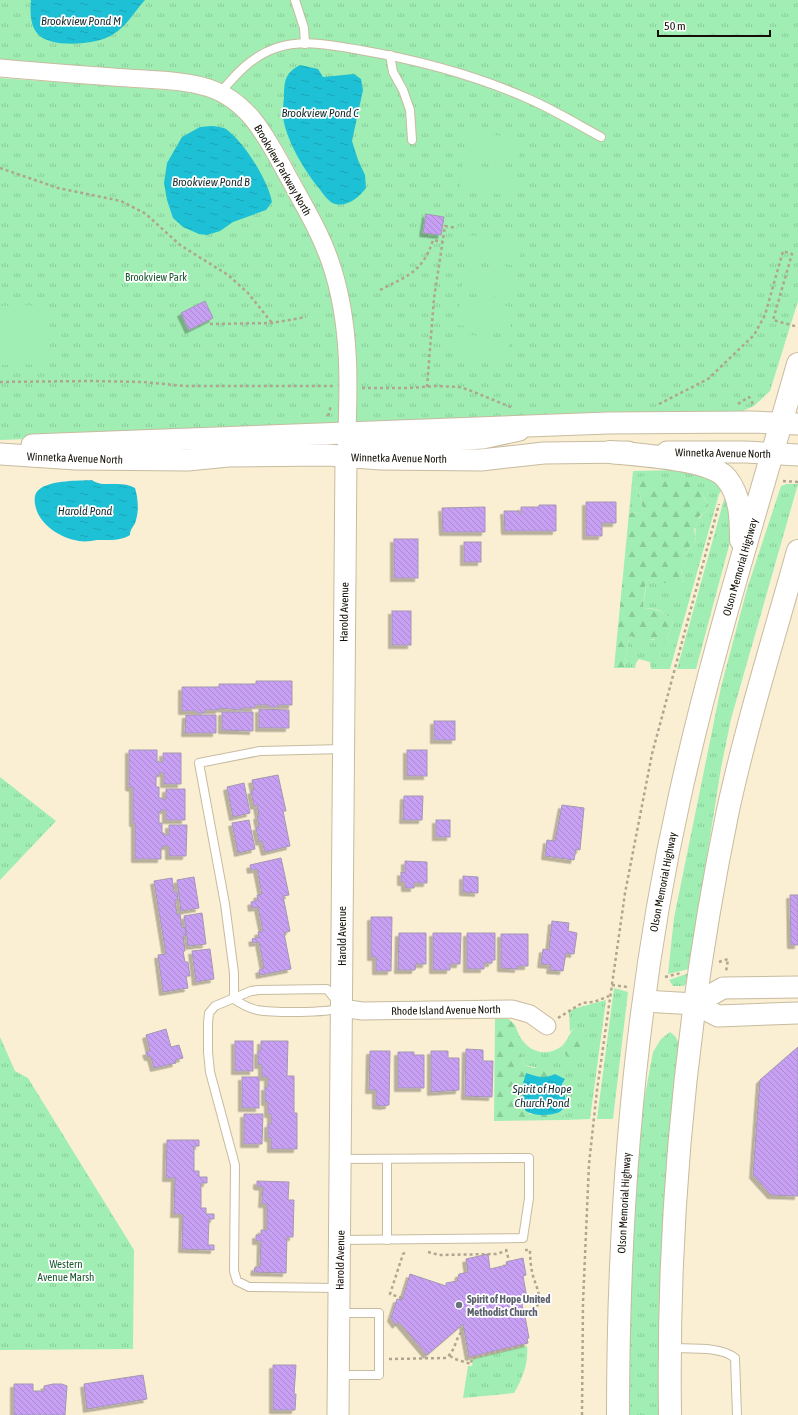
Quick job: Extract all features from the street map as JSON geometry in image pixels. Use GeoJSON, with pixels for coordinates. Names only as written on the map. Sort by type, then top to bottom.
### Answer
{"type":"FeatureCollection","features":[{"type":"Feature","properties":{"kind":"highway","name":"Olson Memorial Highway"},"geometry":{"type":"LineString","coordinates":[[618,1415],[619,1286],[627,1145],[652,939],[678,801],[697,722],[742,557],[773,453],[790,424],[798,364]]}},
{"type":"Feature","properties":{"kind":"highway"},"geometry":{"type":"LineString","coordinates":[[610,452],[690,462],[719,472],[732,486],[739,505],[742,557]]}},
{"type":"Feature","properties":{"kind":"highway"},"geometry":{"type":"LineString","coordinates":[[670,1415],[669,1348],[671,1265],[687,1061],[695,1004],[728,810],[748,728],[798,551]]}},
{"type":"Feature","properties":{"kind":"street","name":"Brookview Parkway North"},"geometry":{"type":"LineString","coordinates":[[0,68],[174,82],[208,88],[232,100],[258,123],[312,221],[330,259],[341,298],[348,361],[346,457]]}},
{"type":"Feature","properties":{"kind":"street","name":"Winnetka Avenue North"},"geometry":{"type":"LineString","coordinates":[[0,448],[69,443],[540,426],[752,422],[790,424]]}},
{"type":"Feature","properties":{"kind":"street"},"geometry":{"type":"LineString","coordinates":[[346,457],[350,450],[359,447],[483,440],[507,436],[540,426]]}},
{"type":"Feature","properties":{"kind":"street","name":"Winnetka Avenue North"},"geometry":{"type":"LineString","coordinates":[[0,454],[69,458],[188,460],[228,456],[327,455],[346,457],[481,460],[544,452],[773,453],[798,455]]}},
{"type":"Feature","properties":{"kind":"street","name":"Harold Avenue"},"geometry":{"type":"LineString","coordinates":[[338,1415],[346,457]]}},
{"type":"Feature","properties":{"kind":"street"},"geometry":{"type":"LineString","coordinates":[[695,1004],[723,988],[798,987]]}},
{"type":"Feature","properties":{"kind":"street"},"geometry":{"type":"LineString","coordinates":[[644,1001],[695,1004],[718,1016],[798,1013]]}},
{"type":"Feature","properties":{"kind":"street","name":"Rhode Island Avenue North"},"geometry":{"type":"LineString","coordinates":[[342,1008],[362,1011],[512,1009],[530,1014],[547,1026]]}},
{"type":"Feature","properties":{"kind":"lane"},"geometry":{"type":"LineString","coordinates":[[295,0],[304,28],[305,44]]}},
{"type":"Feature","properties":{"kind":"lane"},"geometry":{"type":"LineString","coordinates":[[220,93],[240,69],[258,56],[275,48],[290,44],[335,46],[390,55],[431,64],[495,85],[557,112],[601,137]]}},
{"type":"Feature","properties":{"kind":"lane"},"geometry":{"type":"LineString","coordinates":[[390,55],[393,72],[403,90],[410,110],[412,140]]}},
{"type":"Feature","properties":{"kind":"lane"},"geometry":{"type":"LineString","coordinates":[[234,999],[234,973],[225,904],[199,763],[260,751],[343,749]]}},
{"type":"Feature","properties":{"kind":"lane"},"geometry":{"type":"LineString","coordinates":[[234,999],[242,1004],[258,1010],[327,1011],[342,1008],[327,989],[251,991],[215,1006],[209,1013],[208,1052],[210,1072],[235,1165],[235,1277],[242,1285],[249,1287],[339,1288]]}},
{"type":"Feature","properties":{"kind":"lane"},"geometry":{"type":"LineString","coordinates":[[340,1159],[529,1158],[529,1198],[523,1238],[340,1240]]}},
{"type":"Feature","properties":{"kind":"lane"},"geometry":{"type":"LineString","coordinates":[[387,1159],[387,1240]]}},
{"type":"Feature","properties":{"kind":"lane"},"geometry":{"type":"LineString","coordinates":[[339,1313],[379,1313],[379,1375],[339,1375]]}},
{"type":"Feature","properties":{"kind":"lane"},"geometry":{"type":"LineString","coordinates":[[669,1348],[721,1350],[730,1353],[735,1358],[737,1415]]}},
{"type":"Feature","properties":{"kind":"path"},"geometry":{"type":"LineString","coordinates":[[0,168],[58,188],[121,202],[146,214],[180,245],[228,275],[248,293],[272,323]]}},
{"type":"Feature","properties":{"kind":"path"},"geometry":{"type":"LineString","coordinates":[[427,387],[434,298],[445,226],[457,228]]}},
{"type":"Feature","properties":{"kind":"path"},"geometry":{"type":"LineString","coordinates":[[380,290],[414,273],[422,265],[429,253],[433,240],[443,242]]}},
{"type":"Feature","properties":{"kind":"path"},"geometry":{"type":"LineString","coordinates":[[652,407],[689,391],[708,379],[747,342],[761,325],[765,315],[783,251],[792,254],[773,320],[798,327]]}},
{"type":"Feature","properties":{"kind":"path"},"geometry":{"type":"LineString","coordinates":[[210,324],[272,323],[306,317]]}},
{"type":"Feature","properties":{"kind":"path"},"geometry":{"type":"LineString","coordinates":[[0,382],[143,382],[185,386],[448,386],[469,390],[516,409]]}},
{"type":"Feature","properties":{"kind":"path"},"geometry":{"type":"LineString","coordinates":[[582,1415],[585,1223],[593,1129],[626,885],[652,754],[720,500]]}},
{"type":"Feature","properties":{"kind":"path"},"geometry":{"type":"LineString","coordinates":[[547,1026],[569,1009],[582,1003],[594,1002],[610,996]]}},
{"type":"Feature","properties":{"kind":"path"},"geometry":{"type":"LineString","coordinates":[[427,1252],[439,1255],[496,1254],[508,1250]]}},
{"type":"Feature","properties":{"kind":"path"},"geometry":{"type":"LineString","coordinates":[[522,1315],[535,1310],[540,1301],[533,1275],[530,1250],[523,1250]]}},
{"type":"Feature","properties":{"kind":"path"},"geometry":{"type":"LineString","coordinates":[[402,1298],[390,1294],[403,1254],[406,1251],[413,1252]]}},
{"type":"Feature","properties":{"kind":"path"},"geometry":{"type":"LineString","coordinates":[[450,1356],[457,1338],[464,1330]]}},
{"type":"Feature","properties":{"kind":"path"},"geometry":{"type":"LineString","coordinates":[[450,1356],[455,1360],[471,1364],[472,1358],[525,1344]]}},
{"type":"Feature","properties":{"kind":"path"},"geometry":{"type":"LineString","coordinates":[[379,1359],[441,1359],[450,1356]]}},
{"type":"Feature","properties":{"kind":"green space","name":"Brookview Park"},"geometry":{"type":"Polygon","coordinates":[[[0,0],[798,0],[798,301],[770,391],[754,406],[738,413],[0,440],[0,78],[194,92],[213,99],[241,116],[320,217],[273,132],[258,113],[241,97],[220,85],[196,76],[0,60],[0,0]]]}},
{"type":"Feature","properties":{"kind":"green space"},"geometry":{"type":"Polygon","coordinates":[[[467,132],[521,138],[518,163],[464,156],[467,132]]]}},
{"type":"Feature","properties":{"kind":"green space"},"geometry":{"type":"Polygon","coordinates":[[[463,164],[516,171],[513,196],[460,189],[463,164]]]}},
{"type":"Feature","properties":{"kind":"green space"},"geometry":{"type":"Polygon","coordinates":[[[469,235],[522,242],[519,266],[466,259],[469,235]]]}},
{"type":"Feature","properties":{"kind":"green space"},"geometry":{"type":"Polygon","coordinates":[[[464,268],[518,275],[514,299],[461,292],[464,268]]]}},
{"type":"Feature","properties":{"kind":"green space"},"geometry":{"type":"Polygon","coordinates":[[[460,300],[513,307],[510,332],[457,325],[460,300]]]}},
{"type":"Feature","properties":{"kind":"green space"},"geometry":{"type":"Polygon","coordinates":[[[48,305],[50,364],[0,365],[0,306],[48,305]]]}},
{"type":"Feature","properties":{"kind":"green space"},"geometry":{"type":"Polygon","coordinates":[[[456,333],[510,340],[506,364],[453,357],[456,333]]]}},
{"type":"Feature","properties":{"kind":"green space"},"geometry":{"type":"Polygon","coordinates":[[[675,470],[699,472],[721,486],[721,491],[670,669],[651,669],[650,662],[639,659],[635,668],[624,668],[629,638],[632,636],[636,638],[667,640],[673,622],[656,609],[644,609],[645,584],[649,580],[653,583],[684,583],[681,570],[689,548],[696,541],[695,532],[698,520],[707,511],[708,504],[696,484],[660,478],[650,479],[635,486],[640,494],[643,511],[638,514],[635,512],[629,513],[633,471],[675,470]]]}},
{"type":"Feature","properties":{"kind":"green space"},"geometry":{"type":"Polygon","coordinates":[[[643,476],[649,478],[682,478],[695,483],[699,487],[708,504],[707,511],[699,517],[701,525],[694,529],[696,541],[689,548],[681,571],[684,583],[682,589],[670,590],[668,583],[653,583],[649,580],[645,584],[643,603],[644,609],[660,611],[673,622],[667,640],[661,645],[654,639],[643,641],[631,636],[629,638],[624,668],[614,668],[629,513],[635,512],[638,514],[643,511],[640,494],[635,486],[636,479],[643,476]]]}},
{"type":"Feature","properties":{"kind":"green space"},"geometry":{"type":"Polygon","coordinates":[[[787,484],[798,484],[731,719],[721,768],[689,969],[668,974],[674,918],[721,687],[747,589],[781,486],[787,484]]]}},
{"type":"Feature","properties":{"kind":"green space"},"geometry":{"type":"Polygon","coordinates":[[[725,496],[734,527],[696,669],[677,669],[725,496]]]}},
{"type":"Feature","properties":{"kind":"green space"},"geometry":{"type":"Polygon","coordinates":[[[0,777],[56,821],[0,880],[0,777]]]}},
{"type":"Feature","properties":{"kind":"green space"},"geometry":{"type":"Polygon","coordinates":[[[689,973],[687,982],[684,986],[673,986],[669,980],[689,973]]]}},
{"type":"Feature","properties":{"kind":"green space"},"geometry":{"type":"Polygon","coordinates":[[[614,988],[628,992],[613,1119],[597,1119],[614,988]]]}},
{"type":"Feature","properties":{"kind":"green space"},"geometry":{"type":"Polygon","coordinates":[[[606,1000],[590,1119],[565,1120],[562,1110],[567,1105],[562,1084],[564,1079],[555,1074],[555,1071],[524,1065],[521,1054],[514,1050],[514,1041],[519,1035],[527,1046],[532,1049],[550,1052],[562,1046],[565,1054],[575,1028],[570,1032],[569,1012],[573,1009],[606,1000]]]}},
{"type":"Feature","properties":{"kind":"green space"},"geometry":{"type":"Polygon","coordinates":[[[495,1019],[509,1019],[515,1025],[519,1035],[514,1041],[514,1049],[521,1054],[524,1065],[534,1068],[546,1065],[556,1071],[555,1074],[549,1077],[539,1077],[529,1114],[557,1113],[562,1110],[565,1120],[494,1121],[495,1019]]]}},
{"type":"Feature","properties":{"kind":"green space"},"geometry":{"type":"Polygon","coordinates":[[[575,1028],[584,1032],[585,1042],[584,1048],[579,1057],[571,1059],[565,1054],[562,1046],[575,1028]]]}},
{"type":"Feature","properties":{"kind":"green space"},"geometry":{"type":"Polygon","coordinates":[[[670,1032],[675,1036],[679,1043],[669,1136],[662,1250],[660,1415],[629,1415],[629,1331],[633,1209],[642,1111],[653,1052],[661,1039],[670,1032]]]}},
{"type":"Feature","properties":{"kind":"green space","name":"Western Avenue Marsh"},"geometry":{"type":"Polygon","coordinates":[[[0,1037],[15,1071],[28,1078],[134,1250],[133,1349],[0,1350],[0,1037]]]}},
{"type":"Feature","properties":{"kind":"green space"},"geometry":{"type":"Polygon","coordinates":[[[527,1346],[527,1358],[524,1371],[514,1393],[463,1398],[468,1366],[472,1366],[473,1359],[527,1346]]]}},
{"type":"Feature","properties":{"kind":"water","name":"Brookview Pond M"},"geometry":{"type":"Polygon","coordinates":[[[31,0],[145,0],[126,23],[112,35],[96,41],[73,44],[52,41],[43,38],[37,33],[32,22],[31,0]]]}},
{"type":"Feature","properties":{"kind":"water","name":"Brookview Pond C"},"geometry":{"type":"Polygon","coordinates":[[[300,65],[318,69],[323,77],[354,74],[361,79],[363,90],[352,141],[365,175],[366,188],[357,198],[349,203],[340,205],[335,204],[325,197],[301,163],[287,134],[283,116],[284,87],[288,74],[300,65]]]}},
{"type":"Feature","properties":{"kind":"water","name":"Brookview Pond B"},"geometry":{"type":"Polygon","coordinates":[[[211,126],[226,129],[240,143],[254,162],[266,183],[272,202],[266,210],[233,222],[220,231],[207,235],[199,234],[183,227],[173,218],[167,200],[164,183],[167,163],[182,137],[200,127],[211,126]]]}},
{"type":"Feature","properties":{"kind":"water","name":"Harold Pond"},"geometry":{"type":"Polygon","coordinates":[[[92,480],[101,484],[124,484],[135,488],[138,512],[130,535],[114,540],[79,541],[65,537],[51,529],[40,518],[35,504],[35,495],[41,488],[46,485],[59,482],[92,480]]]}},
{"type":"Feature","properties":{"kind":"water","name":"Spirit of Hope Church Pond"},"geometry":{"type":"Polygon","coordinates":[[[526,1073],[541,1077],[548,1077],[555,1074],[565,1079],[562,1084],[567,1105],[562,1110],[549,1115],[535,1114],[525,1110],[522,1087],[526,1073]]]}},
{"type":"Feature","properties":{"kind":"building"},"geometry":{"type":"Polygon","coordinates":[[[426,214],[444,217],[441,235],[423,233],[426,214]]]}},
{"type":"Feature","properties":{"kind":"building"},"geometry":{"type":"Polygon","coordinates":[[[205,301],[213,318],[189,330],[181,313],[205,301]]]}},
{"type":"Feature","properties":{"kind":"building"},"geometry":{"type":"Polygon","coordinates":[[[586,502],[616,502],[616,523],[602,523],[602,536],[586,536],[586,502]]]}},
{"type":"Feature","properties":{"kind":"building"},"geometry":{"type":"Polygon","coordinates":[[[539,505],[556,505],[556,531],[505,531],[504,511],[519,511],[519,514],[521,514],[521,507],[539,507],[539,505]]]}},
{"type":"Feature","properties":{"kind":"building"},"geometry":{"type":"Polygon","coordinates":[[[485,507],[485,532],[443,532],[442,508],[485,507]]]}},
{"type":"Feature","properties":{"kind":"building"},"geometry":{"type":"Polygon","coordinates":[[[394,539],[418,539],[418,578],[394,578],[394,539]]]}},
{"type":"Feature","properties":{"kind":"building"},"geometry":{"type":"Polygon","coordinates":[[[464,542],[481,542],[481,562],[464,562],[464,542]]]}},
{"type":"Feature","properties":{"kind":"building"},"geometry":{"type":"Polygon","coordinates":[[[392,611],[411,611],[411,645],[392,645],[392,611]]]}},
{"type":"Feature","properties":{"kind":"building"},"geometry":{"type":"Polygon","coordinates":[[[256,681],[292,681],[292,705],[278,705],[278,707],[269,707],[269,705],[255,705],[255,708],[242,708],[242,710],[219,708],[219,710],[205,710],[205,713],[197,713],[197,711],[182,711],[182,687],[219,687],[219,684],[256,684],[256,681]]]}},
{"type":"Feature","properties":{"kind":"building"},"geometry":{"type":"Polygon","coordinates":[[[259,709],[289,710],[289,728],[259,728],[259,709]]]}},
{"type":"Feature","properties":{"kind":"building"},"geometry":{"type":"Polygon","coordinates":[[[222,712],[253,712],[253,731],[222,730],[222,712]]]}},
{"type":"Feature","properties":{"kind":"building"},"geometry":{"type":"Polygon","coordinates":[[[186,715],[216,715],[216,733],[185,733],[186,715]]]}},
{"type":"Feature","properties":{"kind":"building"},"geometry":{"type":"Polygon","coordinates":[[[434,721],[455,721],[455,740],[434,740],[434,721]]]}},
{"type":"Feature","properties":{"kind":"building"},"geometry":{"type":"Polygon","coordinates":[[[129,750],[157,750],[157,761],[159,762],[163,762],[163,753],[181,753],[181,784],[164,784],[164,773],[159,773],[159,776],[156,776],[156,787],[159,787],[159,798],[162,799],[166,799],[166,789],[185,789],[185,820],[166,820],[166,810],[161,810],[161,812],[159,812],[159,823],[162,823],[162,833],[164,833],[164,835],[169,835],[169,825],[187,825],[186,856],[169,856],[169,846],[163,846],[163,848],[161,848],[161,859],[135,859],[133,788],[129,787],[129,750]]]}},
{"type":"Feature","properties":{"kind":"building"},"geometry":{"type":"Polygon","coordinates":[[[407,750],[427,750],[427,776],[407,776],[407,750]]]}},
{"type":"Feature","properties":{"kind":"building"},"geometry":{"type":"Polygon","coordinates":[[[278,775],[286,811],[283,811],[290,846],[265,852],[262,841],[259,842],[256,827],[259,827],[257,816],[259,816],[257,805],[254,806],[251,791],[254,790],[252,780],[278,775]]]}},
{"type":"Feature","properties":{"kind":"building"},"geometry":{"type":"Polygon","coordinates":[[[244,783],[250,813],[233,817],[227,787],[244,783]]]}},
{"type":"Feature","properties":{"kind":"building"},"geometry":{"type":"Polygon","coordinates":[[[404,796],[423,796],[422,820],[403,820],[404,796]]]}},
{"type":"Feature","properties":{"kind":"building"},"geometry":{"type":"Polygon","coordinates":[[[562,805],[584,808],[580,850],[576,849],[574,860],[545,856],[547,840],[555,841],[562,805]]]}},
{"type":"Feature","properties":{"kind":"building"},"geometry":{"type":"Polygon","coordinates":[[[249,820],[255,849],[238,853],[232,823],[249,820]]]}},
{"type":"Feature","properties":{"kind":"building"},"geometry":{"type":"Polygon","coordinates":[[[436,820],[450,820],[450,837],[436,837],[436,820]]]}},
{"type":"Feature","properties":{"kind":"building"},"geometry":{"type":"Polygon","coordinates":[[[281,858],[289,895],[283,896],[290,931],[284,933],[291,969],[260,975],[259,970],[264,968],[259,942],[253,943],[252,939],[259,937],[258,932],[263,931],[258,907],[252,908],[251,902],[258,900],[257,895],[262,894],[257,869],[251,870],[250,865],[281,858]]]}},
{"type":"Feature","properties":{"kind":"building"},"geometry":{"type":"Polygon","coordinates":[[[405,861],[427,862],[427,883],[414,883],[414,888],[405,888],[405,882],[401,882],[401,872],[405,873],[405,861]]]}},
{"type":"Feature","properties":{"kind":"building"},"geometry":{"type":"Polygon","coordinates":[[[463,876],[478,877],[478,893],[463,892],[463,876]]]}},
{"type":"Feature","properties":{"kind":"building"},"geometry":{"type":"Polygon","coordinates":[[[194,877],[199,908],[181,911],[177,880],[194,877]]]}},
{"type":"Feature","properties":{"kind":"building"},"geometry":{"type":"Polygon","coordinates":[[[172,878],[174,892],[177,892],[178,900],[175,900],[177,914],[180,914],[182,928],[185,927],[186,936],[183,936],[185,951],[183,951],[185,962],[188,962],[190,976],[186,976],[188,988],[163,992],[158,955],[166,954],[154,881],[172,878]]]}},
{"type":"Feature","properties":{"kind":"building"},"geometry":{"type":"Polygon","coordinates":[[[790,895],[798,895],[798,945],[791,945],[790,895]]]}},
{"type":"Feature","properties":{"kind":"building"},"geometry":{"type":"Polygon","coordinates":[[[202,913],[206,944],[188,946],[184,916],[202,913]]]}},
{"type":"Feature","properties":{"kind":"building"},"geometry":{"type":"Polygon","coordinates":[[[371,917],[392,917],[391,971],[376,971],[376,957],[371,957],[371,917]]]}},
{"type":"Feature","properties":{"kind":"building"},"geometry":{"type":"Polygon","coordinates":[[[552,921],[569,923],[568,931],[577,933],[574,954],[566,953],[563,971],[550,970],[551,965],[541,964],[543,949],[549,950],[552,921]]]}},
{"type":"Feature","properties":{"kind":"building"},"geometry":{"type":"Polygon","coordinates":[[[399,933],[426,933],[426,964],[416,964],[415,970],[398,970],[399,933]]]}},
{"type":"Feature","properties":{"kind":"building"},"geometry":{"type":"Polygon","coordinates":[[[433,933],[461,933],[460,964],[450,964],[450,970],[433,970],[433,933]]]}},
{"type":"Feature","properties":{"kind":"building"},"geometry":{"type":"Polygon","coordinates":[[[467,933],[495,933],[495,960],[492,960],[492,963],[484,963],[484,969],[467,969],[467,933]]]}},
{"type":"Feature","properties":{"kind":"building"},"geometry":{"type":"Polygon","coordinates":[[[501,934],[528,934],[528,966],[518,966],[518,969],[501,968],[501,934]]]}},
{"type":"Feature","properties":{"kind":"building"},"geometry":{"type":"Polygon","coordinates":[[[210,949],[214,979],[196,982],[192,951],[210,949]]]}},
{"type":"Feature","properties":{"kind":"building"},"geometry":{"type":"Polygon","coordinates":[[[166,1029],[171,1047],[179,1045],[183,1058],[175,1060],[176,1063],[154,1068],[151,1057],[148,1057],[146,1052],[150,1051],[146,1035],[166,1029]]]}},
{"type":"Feature","properties":{"kind":"building"},"geometry":{"type":"Polygon","coordinates":[[[235,1041],[253,1041],[253,1071],[235,1071],[235,1041]]]}},
{"type":"Feature","properties":{"kind":"building"},"geometry":{"type":"Polygon","coordinates":[[[261,1041],[288,1041],[287,1076],[294,1076],[294,1113],[297,1113],[297,1149],[271,1149],[271,1138],[268,1138],[268,1124],[271,1124],[271,1114],[268,1114],[268,1102],[265,1102],[265,1087],[268,1087],[268,1077],[262,1077],[262,1065],[258,1065],[258,1051],[261,1051],[261,1041]]]}},
{"type":"Feature","properties":{"kind":"building"},"geometry":{"type":"Polygon","coordinates":[[[798,1047],[798,1196],[771,1195],[753,1175],[760,1080],[798,1047]]]}},
{"type":"Feature","properties":{"kind":"building"},"geometry":{"type":"Polygon","coordinates":[[[466,1049],[483,1050],[483,1061],[493,1061],[492,1097],[465,1096],[466,1049]]]}},
{"type":"Feature","properties":{"kind":"building"},"geometry":{"type":"Polygon","coordinates":[[[370,1051],[390,1051],[389,1105],[376,1105],[376,1090],[369,1090],[370,1051]]]}},
{"type":"Feature","properties":{"kind":"building"},"geometry":{"type":"Polygon","coordinates":[[[431,1051],[448,1051],[448,1058],[459,1058],[459,1090],[431,1092],[431,1051]]]}},
{"type":"Feature","properties":{"kind":"building"},"geometry":{"type":"Polygon","coordinates":[[[398,1052],[414,1052],[414,1055],[424,1055],[424,1088],[398,1088],[398,1052]]]}},
{"type":"Feature","properties":{"kind":"building"},"geometry":{"type":"Polygon","coordinates":[[[242,1077],[259,1077],[259,1108],[242,1108],[242,1077]]]}},
{"type":"Feature","properties":{"kind":"building"},"geometry":{"type":"Polygon","coordinates":[[[244,1114],[263,1114],[262,1144],[244,1144],[244,1114]]]}},
{"type":"Feature","properties":{"kind":"building"},"geometry":{"type":"Polygon","coordinates":[[[167,1140],[199,1140],[199,1146],[194,1146],[194,1171],[199,1171],[199,1177],[207,1177],[207,1183],[201,1183],[201,1208],[206,1208],[206,1214],[214,1214],[214,1219],[209,1219],[208,1245],[214,1245],[214,1250],[182,1249],[183,1214],[174,1214],[175,1178],[166,1178],[167,1140]]]}},
{"type":"Feature","properties":{"kind":"building"},"geometry":{"type":"Polygon","coordinates":[[[257,1181],[289,1182],[288,1200],[294,1200],[293,1237],[287,1237],[286,1273],[254,1272],[255,1267],[260,1267],[261,1241],[256,1241],[256,1235],[261,1235],[261,1230],[267,1230],[267,1204],[262,1204],[263,1187],[257,1186],[257,1181]]]}},
{"type":"Feature","properties":{"kind":"building","name":"Spirit of Hope United Methodist Church"},"geometry":{"type":"Polygon","coordinates":[[[488,1254],[490,1269],[507,1265],[506,1262],[523,1258],[526,1275],[523,1276],[527,1298],[521,1299],[523,1309],[521,1310],[522,1316],[525,1316],[529,1338],[527,1338],[528,1343],[469,1357],[463,1324],[427,1355],[399,1322],[396,1325],[391,1318],[397,1299],[402,1300],[410,1274],[446,1286],[446,1283],[457,1281],[459,1274],[468,1272],[466,1259],[488,1254]]]}},
{"type":"Feature","properties":{"kind":"building"},"geometry":{"type":"Polygon","coordinates":[[[273,1365],[296,1365],[294,1394],[296,1394],[295,1410],[273,1410],[273,1365]]]}},
{"type":"Feature","properties":{"kind":"building"},"geometry":{"type":"Polygon","coordinates":[[[143,1375],[147,1399],[87,1409],[84,1384],[143,1375]]]}},
{"type":"Feature","properties":{"kind":"building"},"geometry":{"type":"Polygon","coordinates":[[[14,1384],[33,1384],[33,1391],[44,1391],[44,1386],[53,1384],[62,1384],[67,1386],[65,1415],[14,1415],[14,1384]]]}},
{"type":"Feature","properties":{"kind":"place","name":"Spirit of Hope United Methodist Church"},"geometry":{"type":"Point","coordinates":[459,1305]}}]}
